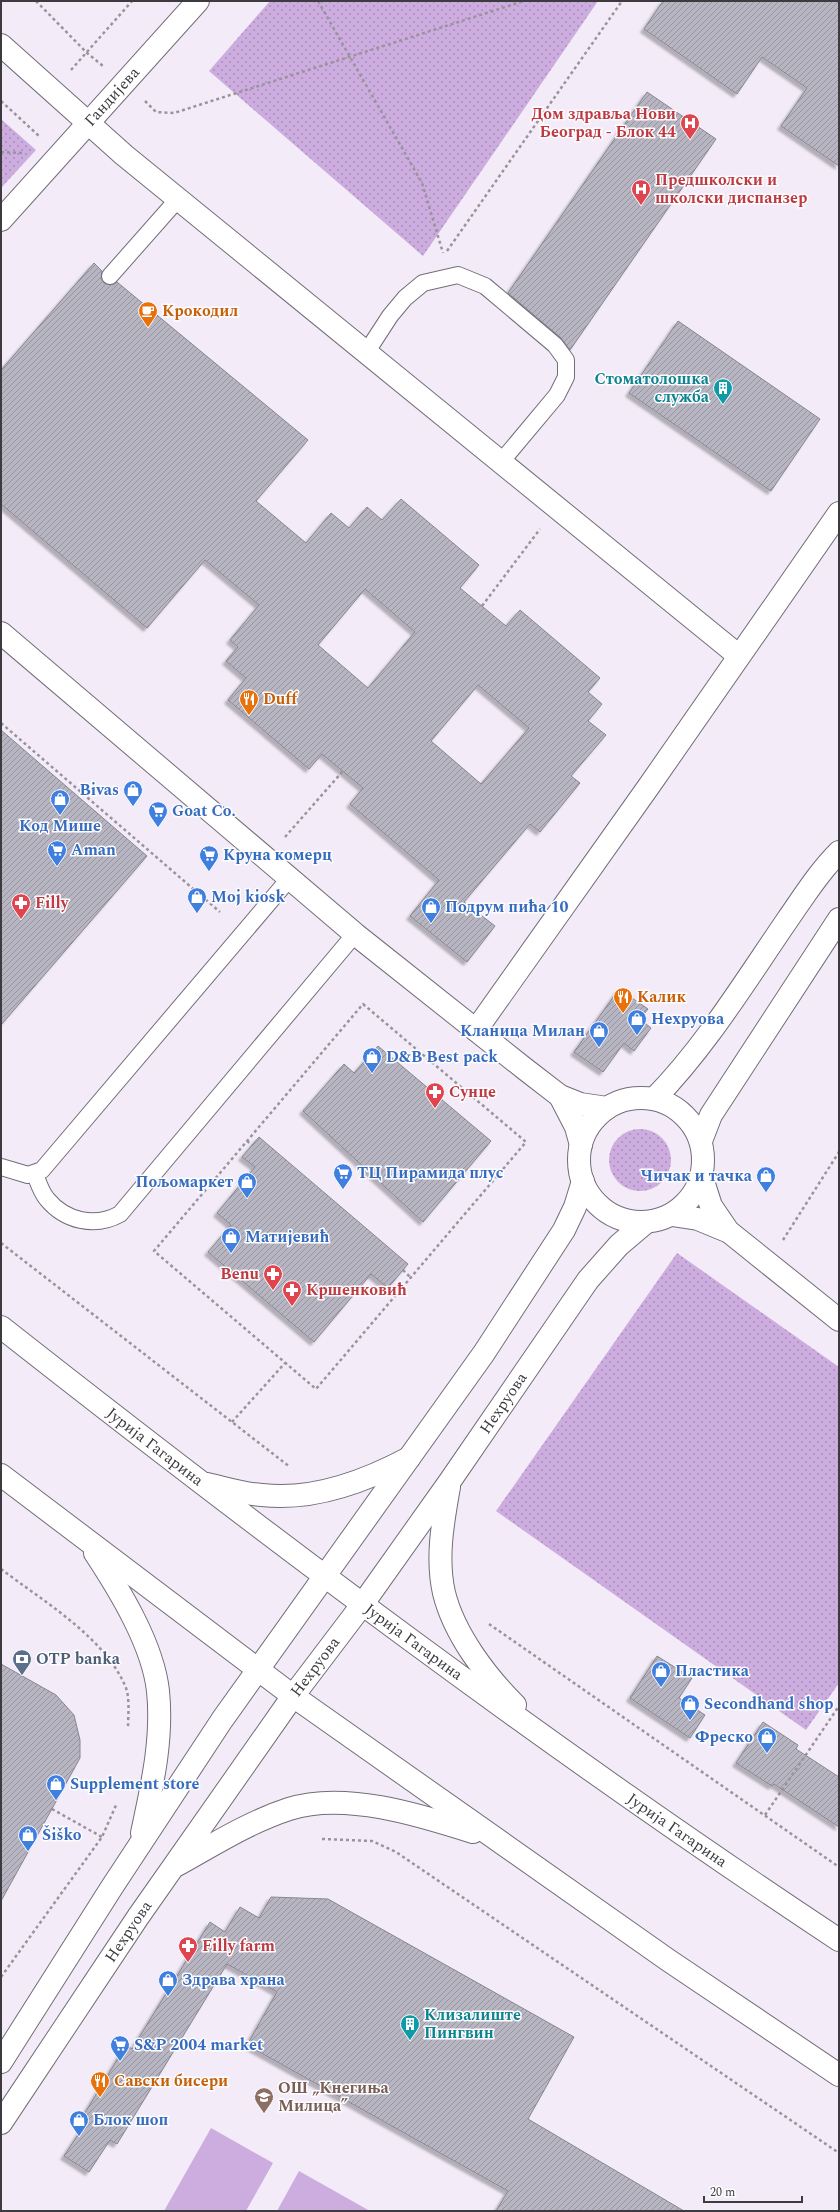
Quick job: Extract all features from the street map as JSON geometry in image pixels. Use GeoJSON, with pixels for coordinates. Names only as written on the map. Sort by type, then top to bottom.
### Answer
{"type":"FeatureCollection","features":[{"type":"Feature","properties":{"kind":"street","name":"Гандијева"},"geometry":{"type":"LineString","coordinates":[[1,45],[87,123],[198,1]]}},
{"type":"Feature","properties":{"kind":"street"},"geometry":{"type":"LineString","coordinates":[[1,220],[87,123],[366,353],[739,656]]}},
{"type":"Feature","properties":{"kind":"street"},"geometry":{"type":"LineString","coordinates":[[476,1030],[839,513]]}},
{"type":"Feature","properties":{"kind":"street"},"geometry":{"type":"LineString","coordinates":[[1,633],[355,934],[560,1096],[580,1104],[607,1108]]}},
{"type":"Feature","properties":{"kind":"street"},"geometry":{"type":"LineString","coordinates":[[654,1099],[700,1045],[806,892],[839,852]]}},
{"type":"Feature","properties":{"kind":"street"},"geometry":{"type":"LineString","coordinates":[[701,1141],[711,1116],[839,919]]}},
{"type":"Feature","properties":{"kind":"street"},"geometry":{"type":"LineString","coordinates":[[560,1096],[576,1127],[581,1145]]}},
{"type":"Feature","properties":{"kind":"street"},"geometry":{"type":"LineString","coordinates":[[634,1098],[654,1099],[674,1107],[683,1114],[697,1131],[701,1141],[704,1166],[702,1178],[690,1199],[672,1215],[645,1223],[632,1222],[607,1213],[589,1193],[583,1181],[579,1164],[581,1145],[590,1124],[607,1108],[624,1100],[634,1098]]}},
{"type":"Feature","properties":{"kind":"street"},"geometry":{"type":"LineString","coordinates":[[702,1178],[711,1206],[728,1231],[839,1320]]}},
{"type":"Feature","properties":{"kind":"street"},"geometry":{"type":"LineString","coordinates":[[1,2062],[139,1846],[258,1669],[325,1578],[484,1354],[564,1230],[575,1207],[583,1181]]}},
{"type":"Feature","properties":{"kind":"street"},"geometry":{"type":"LineString","coordinates":[[672,1215],[698,1219],[728,1231]]}},
{"type":"Feature","properties":{"kind":"street","name":"Нехруова"},"geometry":{"type":"LineString","coordinates":[[1,2123],[172,1868],[293,1696],[362,1605],[450,1481],[588,1280],[619,1244],[645,1223]]}},
{"type":"Feature","properties":{"kind":"street","name":"Јурија Гагарина"},"geometry":{"type":"LineString","coordinates":[[1,1327],[199,1482],[325,1578],[553,1743],[717,1859],[839,1940]]}},
{"type":"Feature","properties":{"kind":"street"},"geometry":{"type":"LineString","coordinates":[[199,1482],[262,1496],[284,1496],[322,1492],[370,1476],[413,1455]]}},
{"type":"Feature","properties":{"kind":"street"},"geometry":{"type":"LineString","coordinates":[[1,1475],[293,1696],[494,1839],[668,1960],[839,2075]]}},
{"type":"Feature","properties":{"kind":"street"},"geometry":{"type":"LineString","coordinates":[[450,1481],[442,1530],[441,1560],[444,1593],[452,1614],[463,1638],[507,1697],[553,1743]]}},
{"type":"Feature","properties":{"kind":"street"},"geometry":{"type":"LineString","coordinates":[[87,1541],[116,1585],[138,1628],[158,1690],[160,1724],[158,1745],[152,1788],[139,1846]]}},
{"type":"Feature","properties":{"kind":"street"},"geometry":{"type":"LineString","coordinates":[[172,1868],[264,1819],[290,1809],[318,1804],[344,1803],[376,1808],[436,1820],[494,1839]]}},
{"type":"Feature","properties":{"kind":"lane"},"geometry":{"type":"LineString","coordinates":[[110,276],[178,199]]}},
{"type":"Feature","properties":{"kind":"lane"},"geometry":{"type":"LineString","coordinates":[[366,353],[390,316],[405,298],[423,283],[458,275],[485,286],[555,345],[566,360],[566,377],[557,395],[501,462]]}},
{"type":"Feature","properties":{"kind":"lane"},"geometry":{"type":"LineString","coordinates":[[1,1167],[22,1175],[35,1174],[42,1170],[50,1162],[289,879]]}},
{"type":"Feature","properties":{"kind":"lane"},"geometry":{"type":"LineString","coordinates":[[35,1174],[47,1199],[58,1210],[71,1217],[96,1222],[109,1220],[120,1214],[355,934]]}},
{"type":"Feature","properties":{"kind":"path"},"geometry":{"type":"LineString","coordinates":[[36,1],[87,53],[124,82],[156,112],[174,113],[524,1]]}},
{"type":"Feature","properties":{"kind":"path"},"geometry":{"type":"LineString","coordinates":[[87,53],[132,1]]}},
{"type":"Feature","properties":{"kind":"path"},"geometry":{"type":"LineString","coordinates":[[318,1],[422,183],[444,255],[622,1]]}},
{"type":"Feature","properties":{"kind":"path"},"geometry":{"type":"LineString","coordinates":[[1,101],[59,154]]}},
{"type":"Feature","properties":{"kind":"path"},"geometry":{"type":"LineString","coordinates":[[482,606],[556,508]]}},
{"type":"Feature","properties":{"kind":"path"},"geometry":{"type":"LineString","coordinates":[[1,723],[220,912]]}},
{"type":"Feature","properties":{"kind":"path"},"geometry":{"type":"LineString","coordinates":[[267,859],[343,771]]}},
{"type":"Feature","properties":{"kind":"path"},"geometry":{"type":"LineString","coordinates":[[363,1004],[526,1142],[316,1389],[154,1251],[247,1141],[363,1004]]}},
{"type":"Feature","properties":{"kind":"path"},"geometry":{"type":"LineString","coordinates":[[247,1141],[252,1145]]}},
{"type":"Feature","properties":{"kind":"path"},"geometry":{"type":"LineString","coordinates":[[768,1264],[839,1152]]}},
{"type":"Feature","properties":{"kind":"path"},"geometry":{"type":"LineString","coordinates":[[1,1244],[322,1492]]}},
{"type":"Feature","properties":{"kind":"path"},"geometry":{"type":"LineString","coordinates":[[402,1270],[411,1278]]}},
{"type":"Feature","properties":{"kind":"path"},"geometry":{"type":"LineString","coordinates":[[232,1422],[284,1363]]}},
{"type":"Feature","properties":{"kind":"path"},"geometry":{"type":"LineString","coordinates":[[1,1569],[78,1628],[110,1660],[126,1690],[129,1729]]}},
{"type":"Feature","properties":{"kind":"path"},"geometry":{"type":"LineString","coordinates":[[483,1620],[839,1867]]}},
{"type":"Feature","properties":{"kind":"path"},"geometry":{"type":"LineString","coordinates":[[765,1815],[839,1706]]}},
{"type":"Feature","properties":{"kind":"path"},"geometry":{"type":"LineString","coordinates":[[1,1977],[102,1837],[118,1800]]}},
{"type":"Feature","properties":{"kind":"path"},"geometry":{"type":"LineString","coordinates":[[52,1809],[102,1837]]}},
{"type":"Feature","properties":{"kind":"path"},"geometry":{"type":"LineString","coordinates":[[322,1839],[372,1841],[396,1852],[839,2153]]}},
{"type":"Feature","properties":{"kind":"shaded area"},"geometry":{"type":"Polygon","coordinates":[[[270,1],[598,1],[423,256],[209,71],[270,1]]]}},
{"type":"Feature","properties":{"kind":"shaded area"},"geometry":{"type":"Polygon","coordinates":[[[1,119],[36,150],[1,188],[1,119]]]}},
{"type":"Feature","properties":{"kind":"shaded area"},"geometry":{"type":"Polygon","coordinates":[[[640,1129],[652,1131],[662,1138],[669,1148],[671,1160],[669,1172],[662,1182],[652,1189],[640,1191],[628,1189],[618,1182],[611,1172],[609,1160],[611,1148],[618,1138],[628,1131],[640,1129]]]}},
{"type":"Feature","properties":{"kind":"shaded area"},"geometry":{"type":"Polygon","coordinates":[[[677,1253],[839,1367],[839,1683],[806,1730],[496,1511],[677,1253]]]}},
{"type":"Feature","properties":{"kind":"shaded area"},"geometry":{"type":"Polygon","coordinates":[[[211,2128],[273,2163],[246,2211],[164,2211],[211,2128]]]}},
{"type":"Feature","properties":{"kind":"shaded area"},"geometry":{"type":"Polygon","coordinates":[[[299,2171],[370,2211],[277,2211],[299,2171]]]}},
{"type":"Feature","properties":{"kind":"building"},"geometry":{"type":"Polygon","coordinates":[[[663,1],[839,1],[839,166],[781,126],[807,88],[762,57],[737,94],[644,29],[663,1]]]}},
{"type":"Feature","properties":{"kind":"building","name":"Предшколски и школски диспанзер"},"geometry":{"type":"Polygon","coordinates":[[[647,92],[716,139],[570,350],[561,338],[508,293],[647,92]]]}},
{"type":"Feature","properties":{"kind":"building"},"geometry":{"type":"Polygon","coordinates":[[[94,263],[102,271],[101,279],[104,283],[113,285],[117,282],[308,440],[256,501],[306,543],[331,513],[349,528],[367,507],[382,520],[401,499],[479,565],[460,588],[506,626],[520,610],[600,678],[588,692],[602,704],[588,721],[606,735],[571,776],[580,783],[540,832],[530,824],[464,902],[495,926],[467,962],[410,916],[439,880],[350,804],[363,788],[322,754],[309,769],[228,700],[246,678],[226,661],[238,647],[230,640],[259,605],[205,560],[147,628],[1,504],[1,370],[94,263]],[[365,589],[318,645],[368,688],[415,632],[365,589]],[[478,685],[431,741],[481,784],[529,728],[478,685]]]}},
{"type":"Feature","properties":{"kind":"building","name":"Стоматолошка служба"},"geometry":{"type":"Polygon","coordinates":[[[678,321],[820,419],[771,491],[629,393],[678,321]]]}},
{"type":"Feature","properties":{"kind":"building"},"geometry":{"type":"Polygon","coordinates":[[[1,730],[147,856],[1,1025],[1,730]]]}},
{"type":"Feature","properties":{"kind":"building"},"geometry":{"type":"Polygon","coordinates":[[[619,989],[648,1009],[640,1019],[651,1028],[634,1051],[624,1043],[603,1072],[574,1052],[619,989]]]}},
{"type":"Feature","properties":{"kind":"building"},"geometry":{"type":"Polygon","coordinates":[[[378,1046],[491,1141],[423,1222],[303,1111],[344,1064],[354,1073],[378,1046]]]}},
{"type":"Feature","properties":{"kind":"building"},"geometry":{"type":"Polygon","coordinates":[[[259,1137],[408,1264],[388,1288],[371,1274],[314,1342],[208,1252],[231,1225],[217,1213],[255,1167],[242,1157],[259,1137]]]}},
{"type":"Feature","properties":{"kind":"building","name":"Пластика"},"geometry":{"type":"Polygon","coordinates":[[[657,1656],[692,1678],[679,1698],[705,1715],[690,1738],[630,1698],[657,1656]]]}},
{"type":"Feature","properties":{"kind":"building"},"geometry":{"type":"Polygon","coordinates":[[[1,1664],[56,1695],[74,1715],[80,1740],[80,1758],[1,1901],[1,1664]]]}},
{"type":"Feature","properties":{"kind":"building"},"geometry":{"type":"Polygon","coordinates":[[[763,1722],[798,1745],[796,1749],[839,1777],[839,1827],[774,1784],[772,1786],[736,1763],[763,1722]]]}},
{"type":"Feature","properties":{"kind":"building","name":"Клизалиште Пингвин"},"geometry":{"type":"Polygon","coordinates":[[[271,1897],[328,1899],[574,2037],[528,2119],[684,2211],[496,2211],[508,2191],[247,2045],[277,1992],[227,1964],[117,2144],[110,2140],[89,2172],[64,2156],[85,2124],[80,2121],[126,2045],[132,2049],[210,1922],[225,1932],[240,1907],[259,1918],[271,1897]]]}},
{"type":"Feature","properties":{"kind":"place","name":"Дом здравља Нови Београд - Блок 44"},"geometry":{"type":"Point","coordinates":[690,140]}},
{"type":"Feature","properties":{"kind":"place","name":"Предшколски и школски диспанзер"},"geometry":{"type":"Point","coordinates":[641,206]}},
{"type":"Feature","properties":{"kind":"place","name":"Крокодил"},"geometry":{"type":"Point","coordinates":[148,328]}},
{"type":"Feature","properties":{"kind":"place","name":"Стоматолошка служба"},"geometry":{"type":"Point","coordinates":[723,405]}},
{"type":"Feature","properties":{"kind":"place","name":"Duff"},"geometry":{"type":"Point","coordinates":[249,716]}},
{"type":"Feature","properties":{"kind":"place","name":"Bivas"},"geometry":{"type":"Point","coordinates":[133,807]}},
{"type":"Feature","properties":{"kind":"place","name":"Код Мише"},"geometry":{"type":"Point","coordinates":[60,816]}},
{"type":"Feature","properties":{"kind":"place","name":"Goat Co."},"geometry":{"type":"Point","coordinates":[158,828]}},
{"type":"Feature","properties":{"kind":"place","name":"Aman"},"geometry":{"type":"Point","coordinates":[57,867]}},
{"type":"Feature","properties":{"kind":"place","name":"Круна комерц"},"geometry":{"type":"Point","coordinates":[209,872]}},
{"type":"Feature","properties":{"kind":"place","name":"Moj kiosk"},"geometry":{"type":"Point","coordinates":[197,914]}},
{"type":"Feature","properties":{"kind":"place","name":"Filly"},"geometry":{"type":"Point","coordinates":[21,920]}},
{"type":"Feature","properties":{"kind":"place","name":"Подрум пића 10"},"geometry":{"type":"Point","coordinates":[431,924]}},
{"type":"Feature","properties":{"kind":"place","name":"Калик"},"geometry":{"type":"Point","coordinates":[623,1014]}},
{"type":"Feature","properties":{"kind":"place","name":"Нехруова"},"geometry":{"type":"Point","coordinates":[637,1036]}},
{"type":"Feature","properties":{"kind":"place","name":"Кланица Милан"},"geometry":{"type":"Point","coordinates":[599,1048]}},
{"type":"Feature","properties":{"kind":"place","name":"D&B Best pack"},"geometry":{"type":"Point","coordinates":[372,1074]}},
{"type":"Feature","properties":{"kind":"place","name":"Сунце"},"geometry":{"type":"Point","coordinates":[435,1109]}},
{"type":"Feature","properties":{"kind":"place","name":"ТЦ Пирамида плус"},"geometry":{"type":"Point","coordinates":[343,1190]}},
{"type":"Feature","properties":{"kind":"place","name":"Чичак и тачка"},"geometry":{"type":"Point","coordinates":[766,1193]}},
{"type":"Feature","properties":{"kind":"place","name":"Пољомаркет"},"geometry":{"type":"Point","coordinates":[247,1199]}},
{"type":"Feature","properties":{"kind":"place","name":"Матијевић"},"geometry":{"type":"Point","coordinates":[231,1254]}},
{"type":"Feature","properties":{"kind":"place","name":"Benu"},"geometry":{"type":"Point","coordinates":[273,1291]}},
{"type":"Feature","properties":{"kind":"place","name":"Кршенковић"},"geometry":{"type":"Point","coordinates":[292,1307]}},
{"type":"Feature","properties":{"kind":"place","name":"OTP banka"},"geometry":{"type":"Point","coordinates":[22,1676]}},
{"type":"Feature","properties":{"kind":"place","name":"Пластика"},"geometry":{"type":"Point","coordinates":[661,1688]}},
{"type":"Feature","properties":{"kind":"place","name":"Secondhand shop"},"geometry":{"type":"Point","coordinates":[690,1721]}},
{"type":"Feature","properties":{"kind":"place","name":"Фреско"},"geometry":{"type":"Point","coordinates":[767,1754]}},
{"type":"Feature","properties":{"kind":"place","name":"Supplement store"},"geometry":{"type":"Point","coordinates":[56,1801]}},
{"type":"Feature","properties":{"kind":"place","name":"Šiško"},"geometry":{"type":"Point","coordinates":[28,1852]}},
{"type":"Feature","properties":{"kind":"place","name":"Filly farm"},"geometry":{"type":"Point","coordinates":[188,1963]}},
{"type":"Feature","properties":{"kind":"place","name":"Здрава храна"},"geometry":{"type":"Point","coordinates":[168,1997]}},
{"type":"Feature","properties":{"kind":"place","name":"Клизалиште Пингвин"},"geometry":{"type":"Point","coordinates":[410,2041]}},
{"type":"Feature","properties":{"kind":"place","name":"S&P 2004 market"},"geometry":{"type":"Point","coordinates":[120,2062]}},
{"type":"Feature","properties":{"kind":"place","name":"Савски бисери"},"geometry":{"type":"Point","coordinates":[100,2098]}},
{"type":"Feature","properties":{"kind":"place","name":"ОШ „Кнегиња Милица”"},"geometry":{"type":"Point","coordinates":[264,2114]}},
{"type":"Feature","properties":{"kind":"place","name":"Блок шоп"},"geometry":{"type":"Point","coordinates":[79,2137]}}]}
